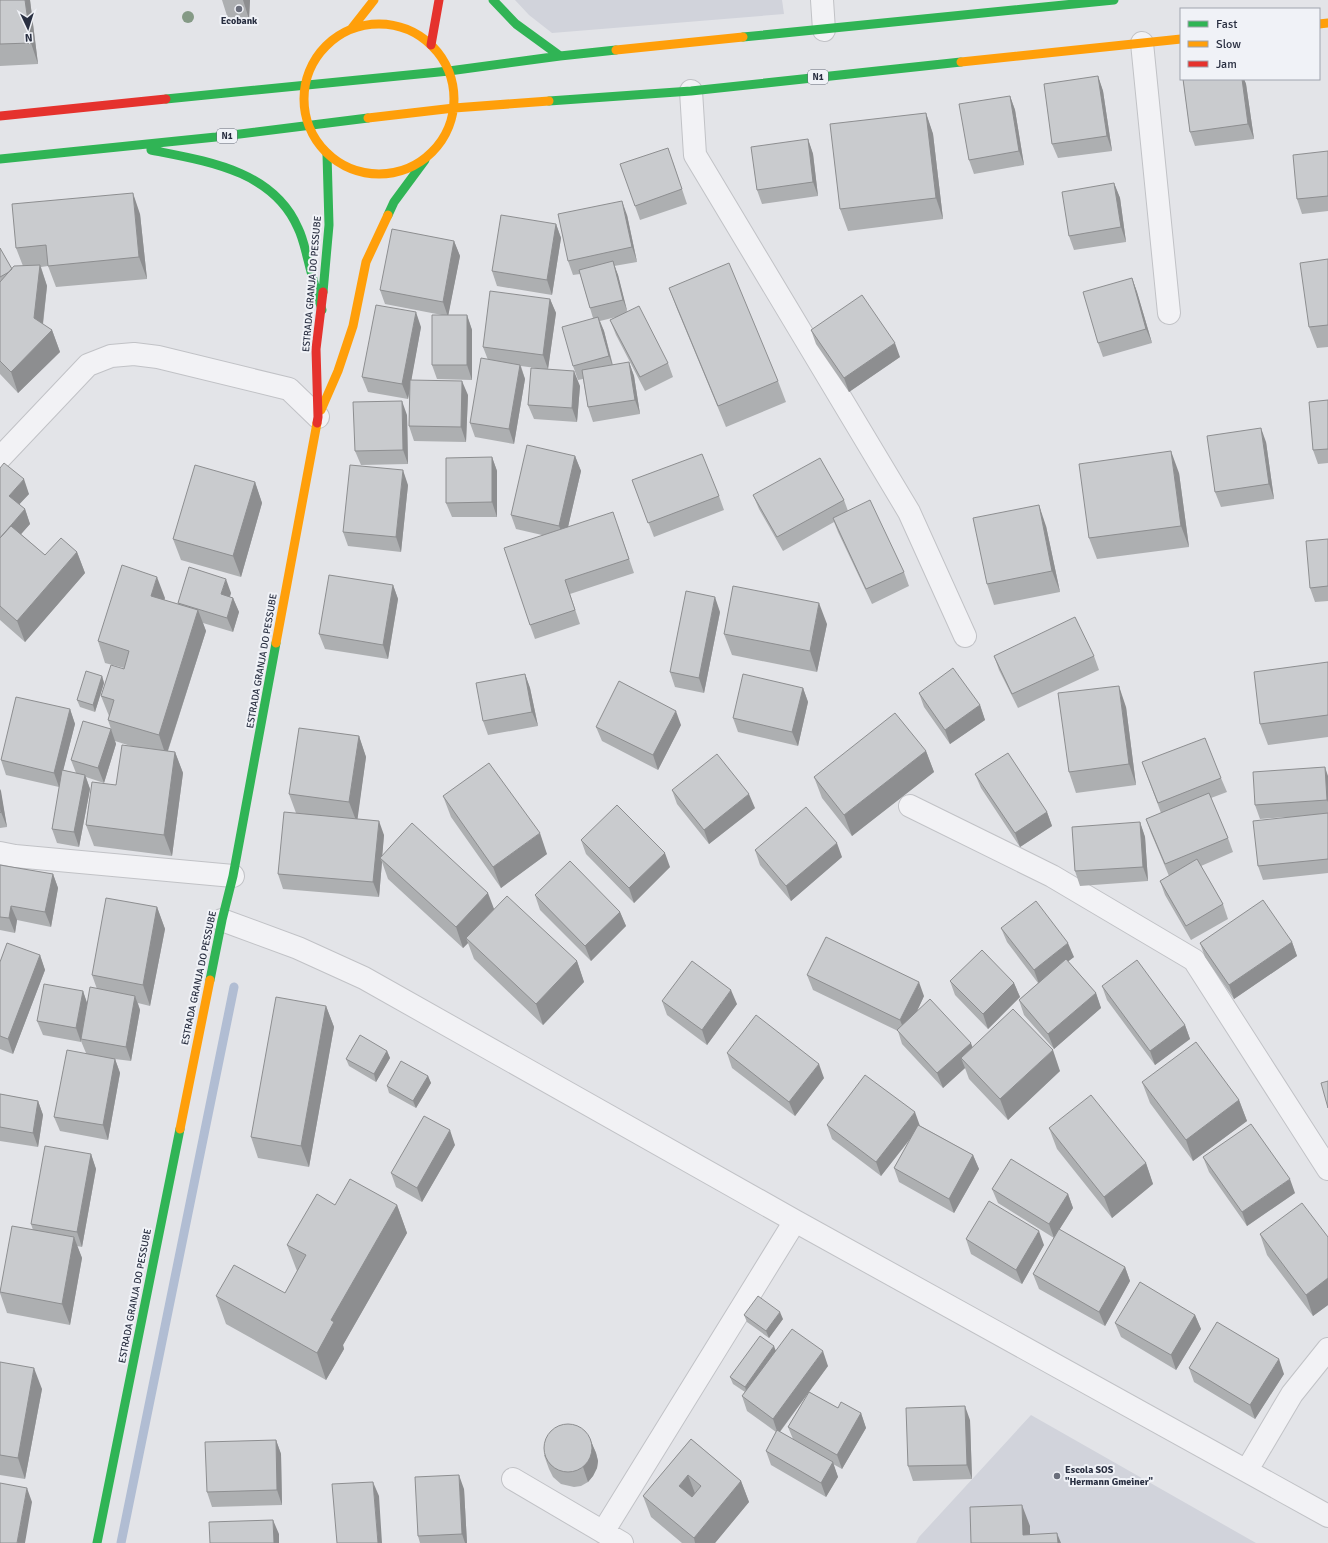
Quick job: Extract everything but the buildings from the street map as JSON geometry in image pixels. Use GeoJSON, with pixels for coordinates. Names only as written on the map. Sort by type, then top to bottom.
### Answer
{"type":"FeatureCollection","features":[{"type":"Feature","properties":{"kind":"main road"},"geometry":{"type":"LineString","coordinates":[[374,0],[352,28],[332,41],[319,53],[310,70],[304,86],[304,107],[308,126],[318,143],[327,154],[344,165],[363,172],[383,174],[403,170],[425,160]]}},
{"type":"Feature","properties":{"kind":"main road"},"geometry":{"type":"LineString","coordinates":[[431,45],[439,8],[439,0]]}},
{"type":"Feature","properties":{"kind":"main road"},"geometry":{"type":"LineString","coordinates":[[494,0],[500,9],[520,29],[560,56]]}},
{"type":"Feature","properties":{"kind":"main road"},"geometry":{"type":"LineString","coordinates":[[0,116],[449,71],[560,56],[1114,0]]}},
{"type":"Feature","properties":{"kind":"main road","name":"ESTRADA GRANJA DO PESSUBE"},"geometry":{"type":"LineString","coordinates":[[318,417],[338,371],[353,326],[366,262],[394,202],[442,140],[449,127],[454,108],[454,90],[449,71],[440,55],[431,45],[409,30],[389,25],[367,25],[352,28]]}},
{"type":"Feature","properties":{"kind":"main road","name":"N1"},"geometry":{"type":"LineString","coordinates":[[0,159],[308,126],[454,108],[691,91],[1180,39]]}},
{"type":"Feature","properties":{"kind":"main road"},"geometry":{"type":"LineString","coordinates":[[128,146],[219,164],[251,176],[272,192],[284,205],[298,226],[322,310]]}},
{"type":"Feature","properties":{"kind":"main road","name":"ESTRADA GRANJA DO PESSUBE"},"geometry":{"type":"LineString","coordinates":[[97,1543],[222,920],[233,876],[318,417],[316,349],[322,310],[329,225],[327,154]]}},
{"type":"Feature","properties":{"kind":"street"},"geometry":{"type":"LineString","coordinates":[[822,0],[824,30]]}},
{"type":"Feature","properties":{"kind":"street"},"geometry":{"type":"LineString","coordinates":[[1142,43],[1169,313]]}},
{"type":"Feature","properties":{"kind":"street"},"geometry":{"type":"LineString","coordinates":[[691,91],[695,155],[909,512],[965,636]]}},
{"type":"Feature","properties":{"kind":"street"},"geometry":{"type":"LineString","coordinates":[[0,458],[88,365],[111,356],[134,354],[158,357],[289,388],[318,417]]}},
{"type":"Feature","properties":{"kind":"street"},"geometry":{"type":"LineString","coordinates":[[910,806],[1052,876],[1194,960],[1328,1169]]}},
{"type":"Feature","properties":{"kind":"street"},"geometry":{"type":"LineString","coordinates":[[0,853],[233,876]]}},
{"type":"Feature","properties":{"kind":"street"},"geometry":{"type":"LineString","coordinates":[[222,920],[298,948],[364,978],[795,1221],[1328,1516]]}},
{"type":"Feature","properties":{"kind":"street"},"geometry":{"type":"LineString","coordinates":[[603,1532],[795,1221]]}},
{"type":"Feature","properties":{"kind":"street"},"geometry":{"type":"LineString","coordinates":[[1247,1470],[1292,1394],[1328,1349]]}},
{"type":"Feature","properties":{"kind":"street"},"geometry":{"type":"LineString","coordinates":[[513,1478],[622,1543]]}},
{"type":"Feature","properties":{"kind":"shaded area"},"geometry":{"type":"Polygon","coordinates":[[[515,0],[782,0],[784,14],[552,33],[529,15],[515,0]]]}},
{"type":"Feature","properties":{"kind":"shaded area","name":"Escola SOS \"Hermann Gmeiner\""},"geometry":{"type":"Polygon","coordinates":[[[1031,1415],[1256,1543],[916,1543],[919,1537],[1031,1415]]]}},
{"type":"Feature","properties":{"kind":"waterway"},"geometry":{"type":"LineString","coordinates":[[121,1543],[234,987]]}},
{"type":"Feature","properties":{"kind":"traffic: fast"},"geometry":{"type":"LineString","coordinates":[[493,0],[516,24],[560,56]]}},
{"type":"Feature","properties":{"kind":"traffic: fast"},"geometry":{"type":"LineString","coordinates":[[743,37],[1114,0]]}},
{"type":"Feature","properties":{"kind":"traffic: fast"},"geometry":{"type":"LineString","coordinates":[[166,99],[449,71],[616,50]]}},
{"type":"Feature","properties":{"kind":"traffic: fast"},"geometry":{"type":"LineString","coordinates":[[549,101],[691,91],[961,62]]}},
{"type":"Feature","properties":{"kind":"traffic: fast"},"geometry":{"type":"LineString","coordinates":[[0,159],[216,137],[368,118]]}},
{"type":"Feature","properties":{"kind":"traffic: fast"},"geometry":{"type":"LineString","coordinates":[[151,150],[215,164],[236,171],[255,181],[272,193],[287,208],[300,232],[322,310]]}},
{"type":"Feature","properties":{"kind":"traffic: fast"},"geometry":{"type":"LineString","coordinates":[[323,292],[329,225],[327,154]]}},
{"type":"Feature","properties":{"kind":"traffic: fast"},"geometry":{"type":"LineString","coordinates":[[388,215],[394,202],[425,160]]}},
{"type":"Feature","properties":{"kind":"traffic: fast"},"geometry":{"type":"LineString","coordinates":[[210,980],[222,920],[233,876],[276,643]]}},
{"type":"Feature","properties":{"kind":"traffic: fast"},"geometry":{"type":"LineString","coordinates":[[97,1543],[180,1129]]}},
{"type":"Feature","properties":{"kind":"traffic: slow"},"geometry":{"type":"LineString","coordinates":[[352,28],[374,0]]}},
{"type":"Feature","properties":{"kind":"traffic: slow"},"geometry":{"type":"LineString","coordinates":[[1320,24],[1328,23]]}},
{"type":"Feature","properties":{"kind":"traffic: slow"},"geometry":{"type":"LineString","coordinates":[[372,24],[386,24],[401,27],[414,33],[427,41],[437,51],[451,77],[454,99],[453,114],[448,128],[437,147],[427,157],[401,171],[386,174],[372,174],[357,171],[344,165],[331,157],[321,147],[307,121],[304,106],[304,92],[307,77],[313,64],[321,51],[331,41],[357,27],[372,24]]}},
{"type":"Feature","properties":{"kind":"traffic: slow"},"geometry":{"type":"LineString","coordinates":[[616,50],[743,37]]}},
{"type":"Feature","properties":{"kind":"traffic: slow"},"geometry":{"type":"LineString","coordinates":[[961,62],[1180,39]]}},
{"type":"Feature","properties":{"kind":"traffic: slow"},"geometry":{"type":"LineString","coordinates":[[368,118],[454,108],[549,101]]}},
{"type":"Feature","properties":{"kind":"traffic: slow"},"geometry":{"type":"LineString","coordinates":[[321,410],[338,371],[353,326],[366,262],[388,215]]}},
{"type":"Feature","properties":{"kind":"traffic: slow"},"geometry":{"type":"LineString","coordinates":[[276,643],[317,423]]}},
{"type":"Feature","properties":{"kind":"traffic: slow"},"geometry":{"type":"LineString","coordinates":[[180,1129],[210,980]]}},
{"type":"Feature","properties":{"kind":"traffic: jam"},"geometry":{"type":"LineString","coordinates":[[431,45],[439,0]]}},
{"type":"Feature","properties":{"kind":"traffic: jam"},"geometry":{"type":"LineString","coordinates":[[0,116],[166,99]]}},
{"type":"Feature","properties":{"kind":"traffic: jam"},"geometry":{"type":"LineString","coordinates":[[317,423],[316,349],[323,292]]}},
{"type":"Feature","properties":{"kind":"place","name":"Ecobank"},"geometry":{"type":"Point","coordinates":[239,9]}},
{"type":"Feature","properties":{"kind":"place","name":"Escola SOS \"Hermann Gmeiner\""},"geometry":{"type":"Point","coordinates":[1057,1476]}}]}
